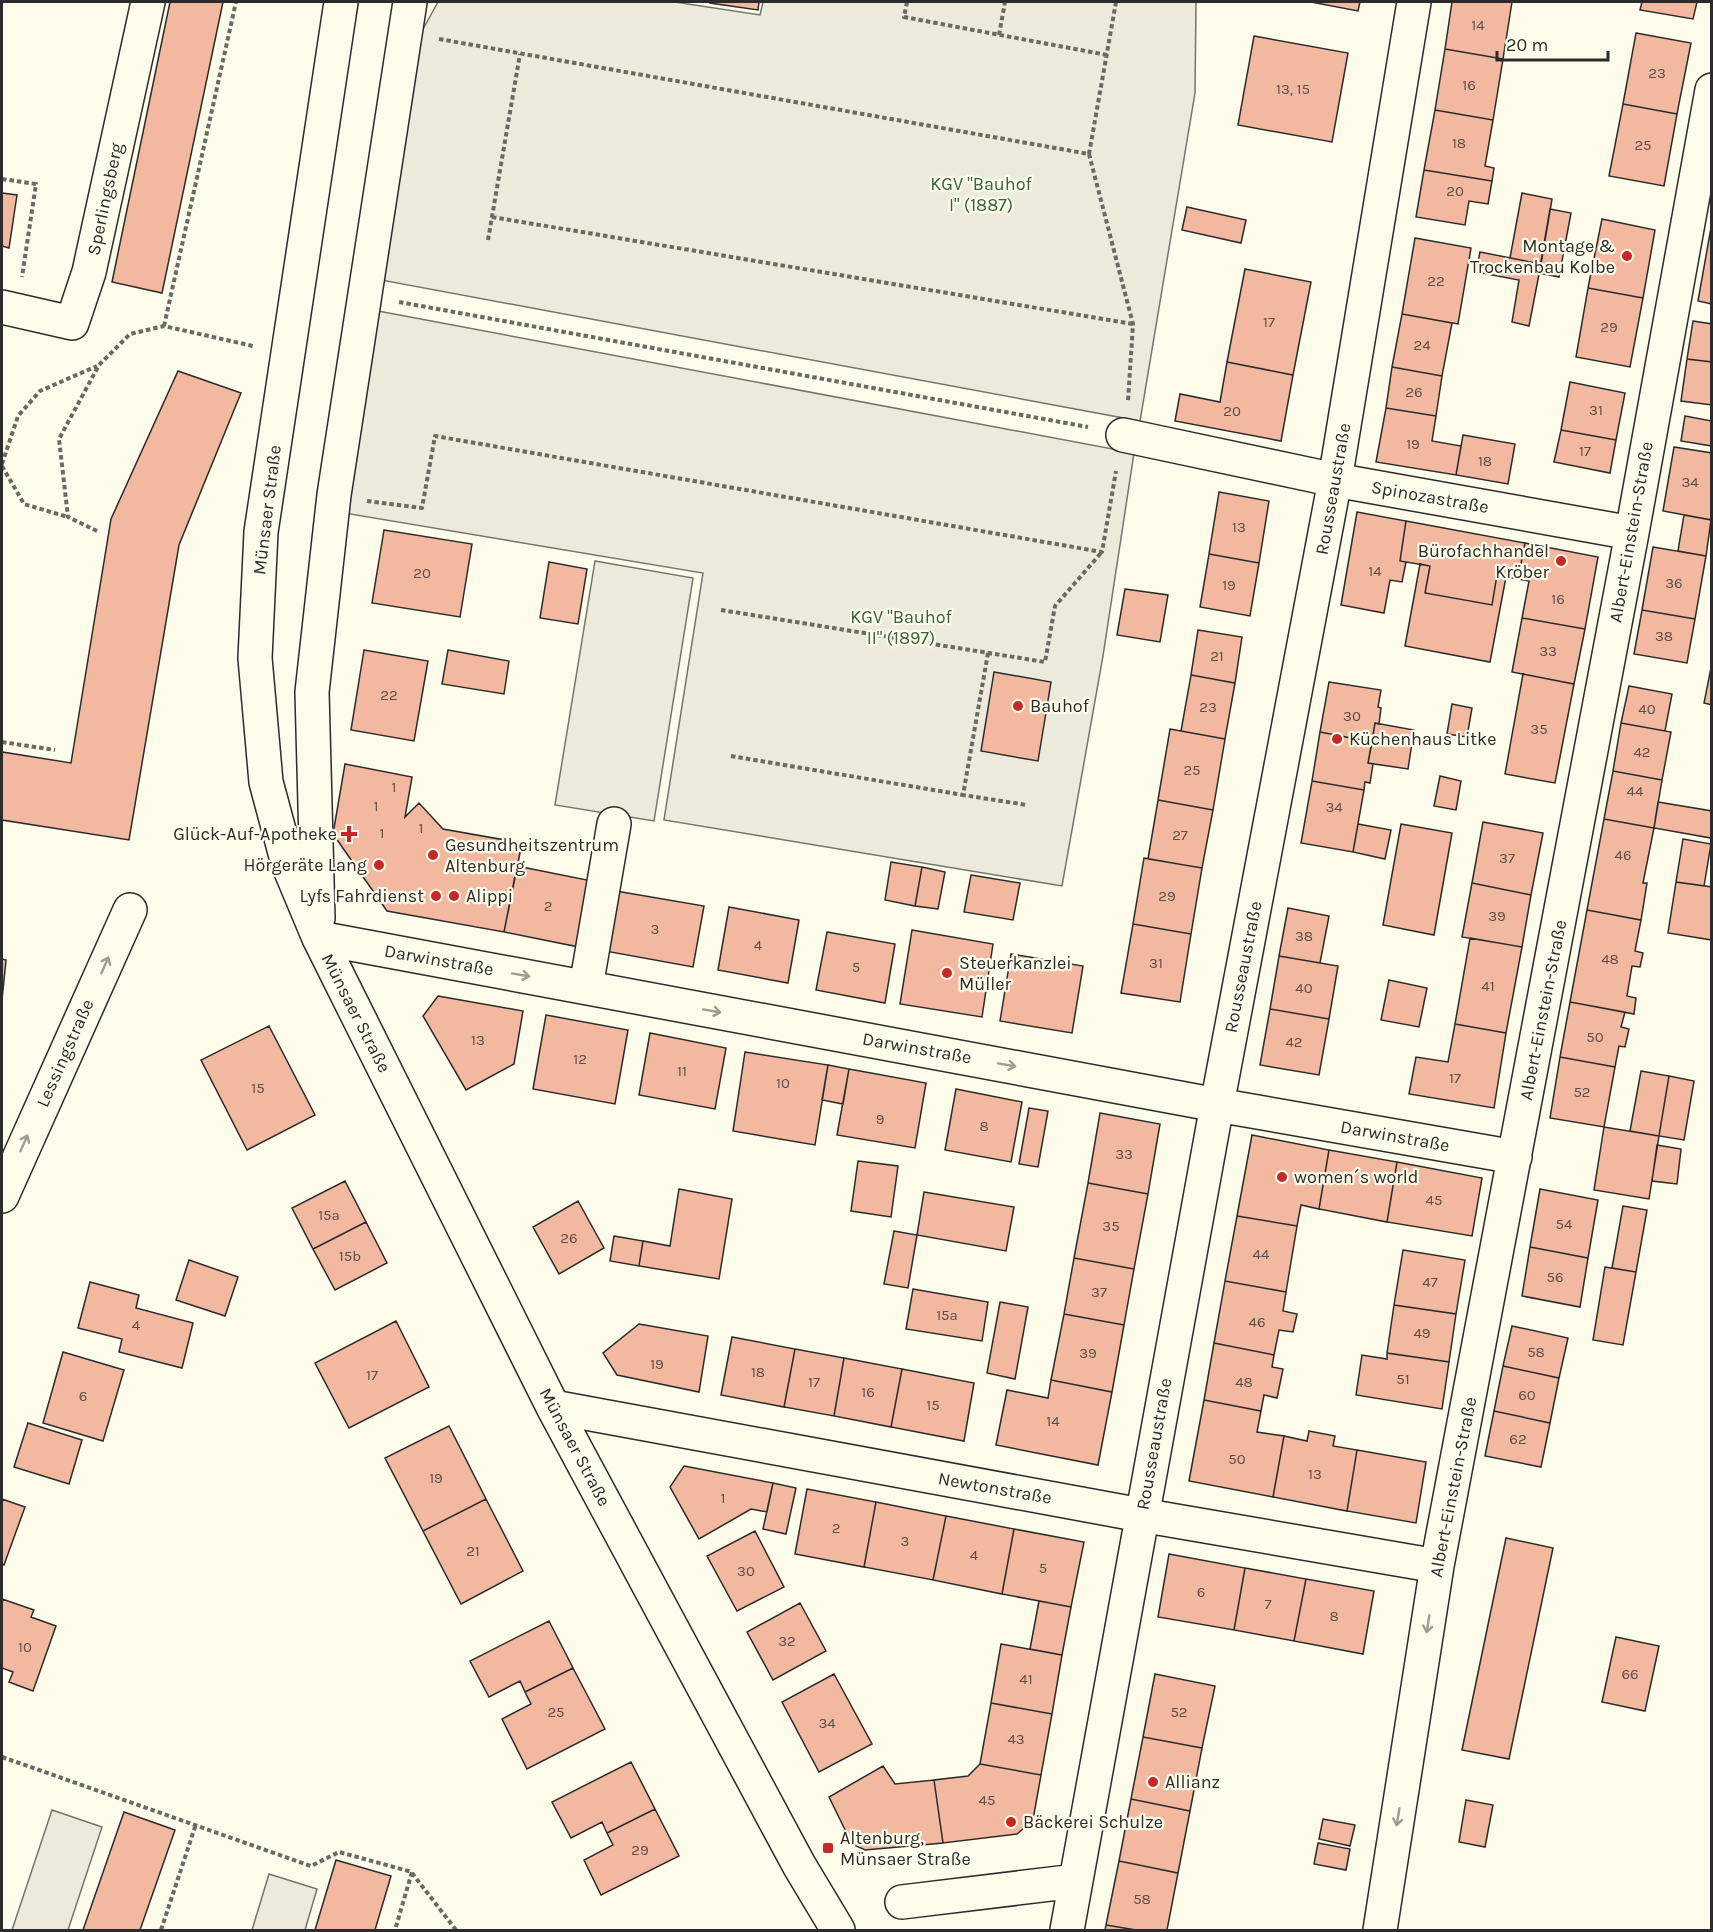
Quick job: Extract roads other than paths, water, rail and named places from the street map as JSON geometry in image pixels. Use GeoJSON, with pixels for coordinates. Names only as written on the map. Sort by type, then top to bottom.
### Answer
{"type":"FeatureCollection","features":[{"type":"Feature","properties":{"kind":"street","name":"Sperlingsberg"},"geometry":{"type":"LineString","coordinates":[[10,308],[72,323],[89,272],[148,2]]}},
{"type":"Feature","properties":{"kind":"street","name":"Münsaer Straße"},"geometry":{"type":"LineString","coordinates":[[341,2],[261,532],[255,658],[266,782],[288,864],[319,938],[553,1407],[799,1865],[838,1930]]}},
{"type":"Feature","properties":{"kind":"street","name":"Rousseaustraße"},"geometry":{"type":"LineString","coordinates":[[1066,1930],[1217,1105],[1335,480],[1414,2]]}},
{"type":"Feature","properties":{"kind":"street"},"geometry":{"type":"LineString","coordinates":[[319,938],[312,692],[334,495],[408,17]]}},
{"type":"Feature","properties":{"kind":"street","name":"Albert-Einstein-Straße"},"geometry":{"type":"LineString","coordinates":[[1380,1930],[1437,1566],[1632,533],[1712,90]]}},
{"type":"Feature","properties":{"kind":"street","name":"Spinozastraße"},"geometry":{"type":"LineString","coordinates":[[1123,435],[1335,480],[1632,533]]}},
{"type":"Feature","properties":{"kind":"street"},"geometry":{"type":"LineString","coordinates":[[586,987],[614,824]]}},
{"type":"Feature","properties":{"kind":"street","name":"Lessingstraße"},"geometry":{"type":"LineString","coordinates":[[2,1196],[130,910]]}},
{"type":"Feature","properties":{"kind":"street","name":"Darwinstraße"},"geometry":{"type":"LineString","coordinates":[[319,938],[1217,1105],[1515,1157]]}},
{"type":"Feature","properties":{"kind":"street","name":"Newtonstraße"},"geometry":{"type":"LineString","coordinates":[[553,1407],[1141,1515],[1437,1566]]}},
{"type":"Feature","properties":{"kind":"street"},"geometry":{"type":"LineString","coordinates":[[902,1902],[1076,1881]]}},
{"type":"Feature","properties":{"kind":"place","name":"Montage & Trockenbau Kolbe"},"geometry":{"type":"Point","coordinates":[1627,256]}},
{"type":"Feature","properties":{"kind":"place","name":"Bürofachhandel Kröber"},"geometry":{"type":"Point","coordinates":[1561,561]}},
{"type":"Feature","properties":{"kind":"place","name":"Bauhof"},"geometry":{"type":"Point","coordinates":[1018,706]}},
{"type":"Feature","properties":{"kind":"place","name":"Küchenhaus Litke"},"geometry":{"type":"Point","coordinates":[1337,739]}},
{"type":"Feature","properties":{"kind":"place","name":"Glück-Auf-Apotheke"},"geometry":{"type":"Point","coordinates":[349,834]}},
{"type":"Feature","properties":{"kind":"place","name":"Gesundheitszentrum Altenburg"},"geometry":{"type":"Point","coordinates":[433,855]}},
{"type":"Feature","properties":{"kind":"place","name":"Hörgeräte Lang"},"geometry":{"type":"Point","coordinates":[379,865]}},
{"type":"Feature","properties":{"kind":"place","name":"Lyfs Fahrdienst"},"geometry":{"type":"Point","coordinates":[436,896]}},
{"type":"Feature","properties":{"kind":"place","name":"Alippi"},"geometry":{"type":"Point","coordinates":[454,896]}},
{"type":"Feature","properties":{"kind":"place","name":"Steuerkanzlei Müller"},"geometry":{"type":"Point","coordinates":[947,973]}},
{"type":"Feature","properties":{"kind":"place","name":"women´s world"},"geometry":{"type":"Point","coordinates":[1282,1177]}},
{"type":"Feature","properties":{"kind":"place","name":"Allianz"},"geometry":{"type":"Point","coordinates":[1153,1782]}},
{"type":"Feature","properties":{"kind":"place","name":"Bäckerei Schulze"},"geometry":{"type":"Point","coordinates":[1011,1822]}},
{"type":"Feature","properties":{"kind":"place","name":"Altenburg, Münsaer Straße"},"geometry":{"type":"Point","coordinates":[828,1848]}},
{"type":"Feature","properties":{"kind":"park label","name":"KGV \"Bauhof I\" (1887)"},"geometry":{"type":"Point","coordinates":[981,194]}},
{"type":"Feature","properties":{"kind":"park label","name":"KGV \"Bauhof II\" (1897)"},"geometry":{"type":"Point","coordinates":[901,627]}}]}
